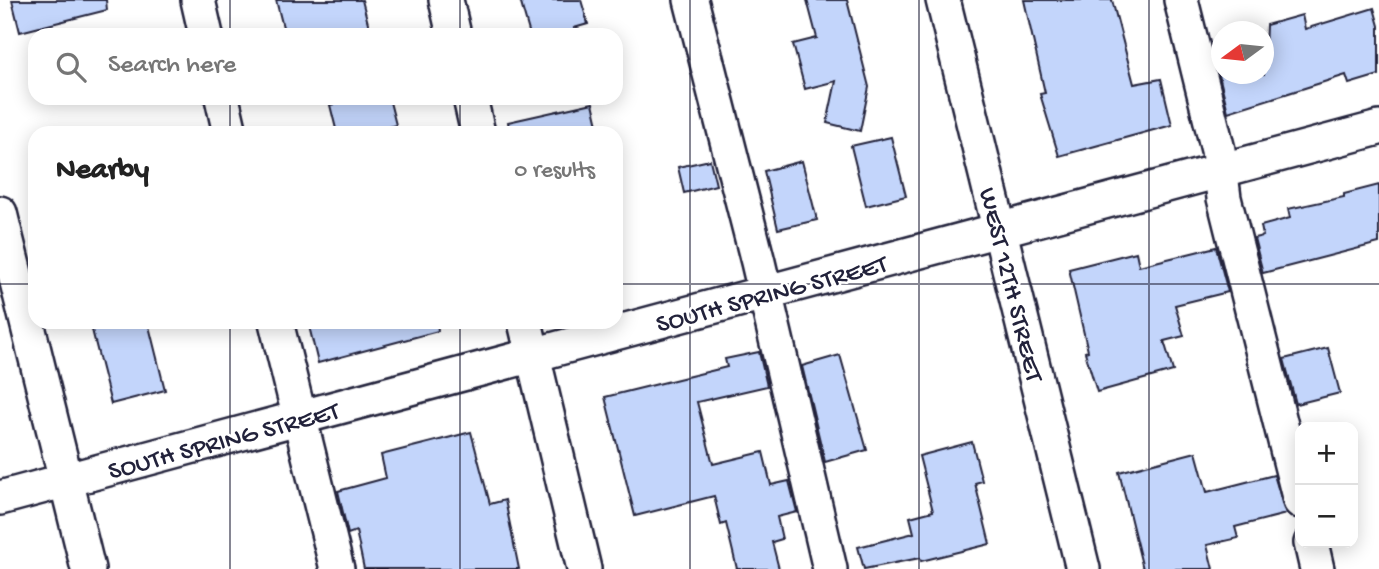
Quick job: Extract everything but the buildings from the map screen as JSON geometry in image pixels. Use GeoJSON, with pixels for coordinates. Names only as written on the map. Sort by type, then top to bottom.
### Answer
{"type":"FeatureCollection","features":[{"type":"Feature","properties":{"kind":"street"},"geometry":{"type":"LineString","coordinates":[[198,0],[204,28]]}},
{"type":"Feature","properties":{"kind":"street"},"geometry":{"type":"LineString","coordinates":[[446,0],[452,28]]}},
{"type":"Feature","properties":{"kind":"street"},"geometry":{"type":"LineString","coordinates":[[691,0],[830,569]]}},
{"type":"Feature","properties":{"kind":"street","name":"WEST 12TH STREET"},"geometry":{"type":"LineString","coordinates":[[943,0],[1083,569]]}},
{"type":"Feature","properties":{"kind":"street"},"geometry":{"type":"LineString","coordinates":[[1181,0],[1296,485]]}},
{"type":"Feature","properties":{"kind":"street"},"geometry":{"type":"LineString","coordinates":[[224,105],[228,126]]}},
{"type":"Feature","properties":{"kind":"street"},"geometry":{"type":"LineString","coordinates":[[472,105],[476,126]]}},
{"type":"Feature","properties":{"kind":"street","name":"SOUTH SPRING STREET"},"geometry":{"type":"LineString","coordinates":[[0,498],[1379,128]]}},
{"type":"Feature","properties":{"kind":"street"},"geometry":{"type":"LineString","coordinates":[[0,213],[28,327]]}},
{"type":"Feature","properties":{"kind":"street"},"geometry":{"type":"LineString","coordinates":[[29,329],[88,569]]}},
{"type":"Feature","properties":{"kind":"street"},"geometry":{"type":"LineString","coordinates":[[278,329],[337,569]]}},
{"type":"Feature","properties":{"kind":"street"},"geometry":{"type":"LineString","coordinates":[[527,329],[584,569]]}},
{"type":"Feature","properties":{"kind":"street"},"geometry":{"type":"LineString","coordinates":[[1312,548],[1317,569]]}}]}
